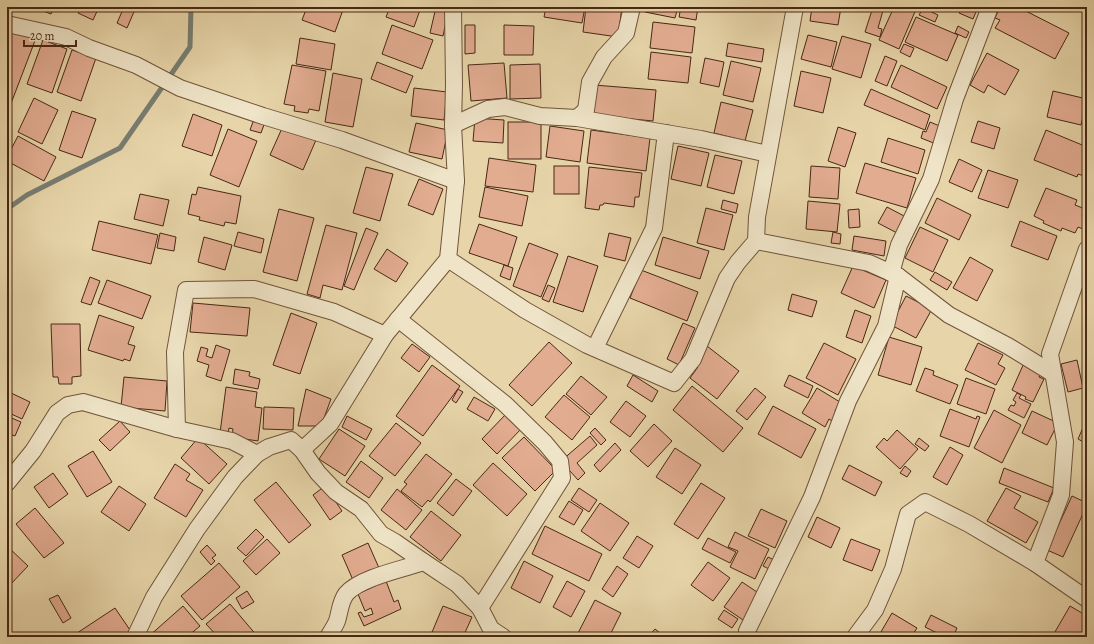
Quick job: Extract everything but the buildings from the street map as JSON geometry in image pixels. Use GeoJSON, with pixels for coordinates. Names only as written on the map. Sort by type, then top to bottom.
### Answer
{"type":"FeatureCollection","features":[{"type":"Feature","properties":{"kind":"street"},"geometry":{"type":"LineString","coordinates":[[302,450],[330,424],[385,335],[448,259],[456,181],[453,126],[453,7]]}},
{"type":"Feature","properties":{"kind":"street"},"geometry":{"type":"LineString","coordinates":[[577,118],[586,110],[590,82],[604,57],[626,33],[632,7]]}},
{"type":"Feature","properties":{"kind":"street"},"geometry":{"type":"LineString","coordinates":[[448,259],[525,310],[595,348],[674,383],[693,359],[727,278],[738,262],[756,241],[757,216],[795,7]]}},
{"type":"Feature","properties":{"kind":"street"},"geometry":{"type":"LineString","coordinates":[[747,631],[812,497],[848,401],[886,326],[899,245],[931,179],[955,99],[990,7]]}},
{"type":"Feature","properties":{"kind":"street"},"geometry":{"type":"LineString","coordinates":[[7,24],[66,37],[89,48],[136,65],[180,88],[342,140],[456,181]]}},
{"type":"Feature","properties":{"kind":"street"},"geometry":{"type":"LineString","coordinates":[[453,126],[488,109],[505,107],[540,116],[577,118],[702,139],[768,154]]}},
{"type":"Feature","properties":{"kind":"street"},"geometry":{"type":"LineString","coordinates":[[595,348],[654,228],[666,133]]}},
{"type":"Feature","properties":{"kind":"street"},"geometry":{"type":"LineString","coordinates":[[756,241],[869,263],[895,275],[949,315],[1008,346],[1052,374]]}},
{"type":"Feature","properties":{"kind":"street"},"geometry":{"type":"LineString","coordinates":[[1035,563],[1061,495],[1065,442],[1052,374],[1050,354],[1087,249]]}},
{"type":"Feature","properties":{"kind":"street"},"geometry":{"type":"LineString","coordinates":[[177,430],[176,352],[186,290],[254,289],[334,312],[385,335]]}},
{"type":"Feature","properties":{"kind":"street"},"geometry":{"type":"LineString","coordinates":[[398,319],[505,404],[545,443],[560,462],[562,478],[480,608]]}},
{"type":"Feature","properties":{"kind":"street"},"geometry":{"type":"LineString","coordinates":[[7,484],[33,451],[57,413],[68,405],[83,402],[177,430],[232,441],[257,454]]}},
{"type":"Feature","properties":{"kind":"street"},"geometry":{"type":"LineString","coordinates":[[135,637],[154,598],[198,529],[235,478],[257,454],[269,447],[291,440],[302,450],[318,473],[336,492],[361,509],[381,534],[458,584],[480,608],[494,634]]}},
{"type":"Feature","properties":{"kind":"street"},"geometry":{"type":"LineString","coordinates":[[855,637],[875,610],[893,569],[908,514],[917,506],[925,502],[969,524],[1035,563],[1087,598]]}},
{"type":"Feature","properties":{"kind":"street"},"geometry":{"type":"LineString","coordinates":[[328,637],[336,622],[341,604],[346,594],[354,587],[370,579],[424,562]]}},
{"type":"Feature","properties":{"kind":"waterway"},"geometry":{"type":"LineString","coordinates":[[7,209],[27,195],[120,148],[190,47],[191,7]]}}]}
